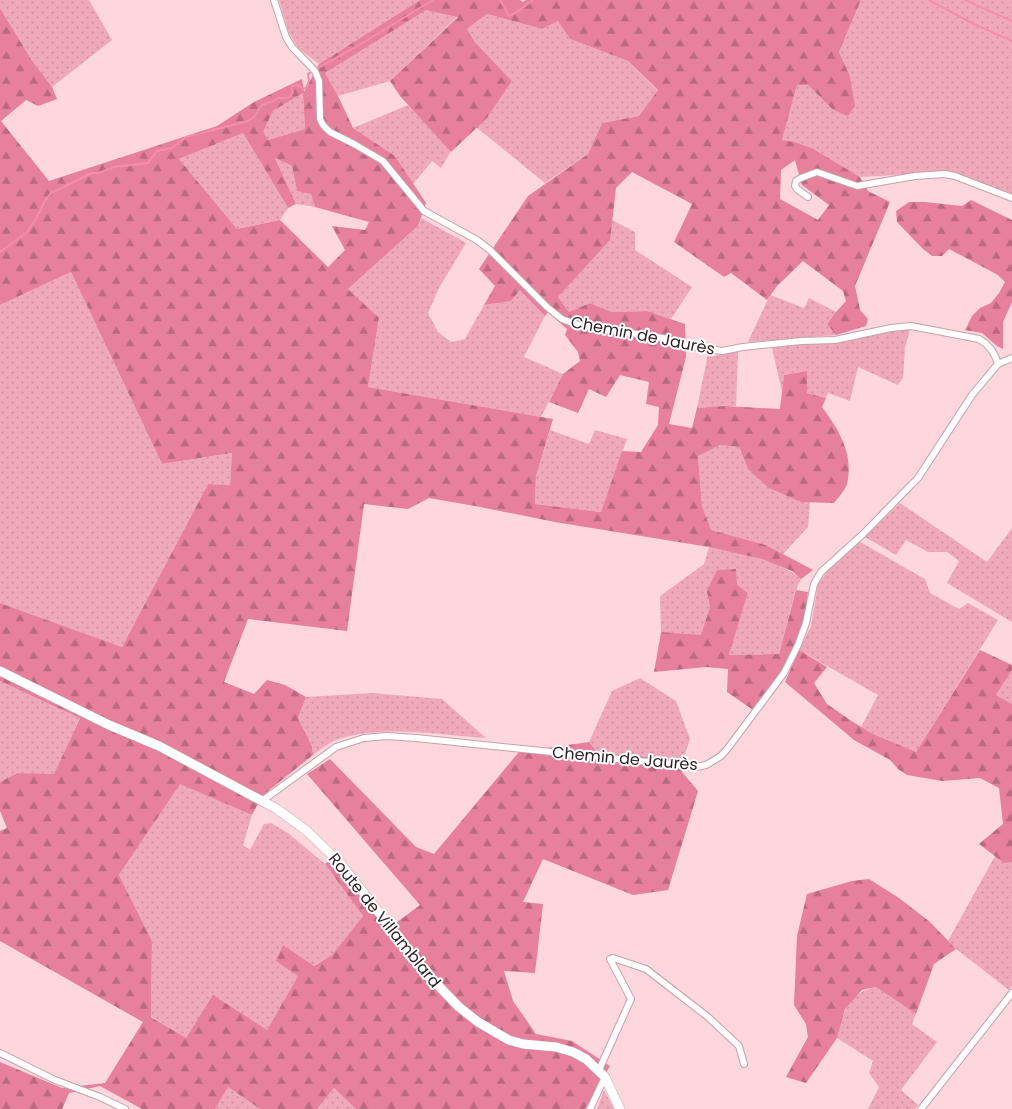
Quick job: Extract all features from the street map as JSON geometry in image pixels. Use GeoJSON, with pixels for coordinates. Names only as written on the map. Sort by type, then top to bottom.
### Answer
{"type":"FeatureCollection","features":[{"type":"Feature","properties":{"kind":"street","name":"Chemin de Jaurès"},"geometry":{"type":"LineString","coordinates":[[262,801],[336,747],[364,738],[387,736],[416,738],[633,762],[697,767],[721,756],[784,673],[798,645],[806,623],[814,584],[821,572],[918,478],[972,395],[998,364],[995,354],[986,342],[980,339],[911,326],[891,328],[835,340],[801,341],[743,347],[722,352],[694,347],[663,338],[578,326],[562,319],[547,307],[490,250],[477,240],[424,211],[383,162],[330,132],[323,125],[320,120],[320,81],[315,72],[286,37],[274,0]]}},
{"type":"Feature","properties":{"kind":"street"},"geometry":{"type":"LineString","coordinates":[[808,197],[797,189],[795,186],[796,181],[817,172],[857,186],[915,176],[945,174],[1012,198]]}},
{"type":"Feature","properties":{"kind":"street"},"geometry":{"type":"LineString","coordinates":[[998,364],[1012,358]]}},
{"type":"Feature","properties":{"kind":"street","name":"Route de Villamblard"},"geometry":{"type":"LineString","coordinates":[[0,671],[110,725],[160,746],[262,801],[307,831],[334,856],[424,972],[459,1007],[478,1022],[509,1040],[523,1044],[556,1046],[586,1058],[602,1073],[620,1109]]}},
{"type":"Feature","properties":{"kind":"street"},"geometry":{"type":"LineString","coordinates":[[590,1109],[631,999],[610,959],[613,958],[646,969],[708,1017],[739,1046],[744,1064]]}},
{"type":"Feature","properties":{"kind":"street"},"geometry":{"type":"LineString","coordinates":[[921,1109],[1012,993]]}},
{"type":"Feature","properties":{"kind":"street"},"geometry":{"type":"LineString","coordinates":[[0,1053],[55,1080],[125,1109]]}},
{"type":"Feature","properties":{"kind":"shaded area"},"geometry":{"type":"Polygon","coordinates":[[[0,0],[89,0],[112,40],[52,87],[31,59],[0,8],[0,0]]]}},
{"type":"Feature","properties":{"kind":"shaded area"},"geometry":{"type":"Polygon","coordinates":[[[279,0],[420,0],[319,64],[299,49],[289,33],[279,0]]]}},
{"type":"Feature","properties":{"kind":"shaded area"},"geometry":{"type":"Polygon","coordinates":[[[861,0],[1012,0],[1012,198],[953,172],[860,177],[812,148],[782,140],[797,85],[808,85],[833,110],[848,115],[854,107],[850,76],[839,52],[861,0]]]}},
{"type":"Feature","properties":{"kind":"shaded area"},"geometry":{"type":"Polygon","coordinates":[[[426,9],[458,16],[390,81],[338,96],[325,73],[426,9]]]}},
{"type":"Feature","properties":{"kind":"shaded area"},"geometry":{"type":"Polygon","coordinates":[[[487,14],[542,29],[558,20],[570,39],[628,61],[658,91],[639,116],[602,123],[588,154],[545,183],[476,127],[487,118],[512,81],[475,42],[467,29],[487,14]]]}},
{"type":"Feature","properties":{"kind":"shaded area"},"geometry":{"type":"Polygon","coordinates":[[[303,93],[305,129],[268,140],[262,132],[273,111],[303,93]]]}},
{"type":"Feature","properties":{"kind":"shaded area"},"geometry":{"type":"Polygon","coordinates":[[[408,105],[451,151],[441,168],[432,161],[413,184],[395,156],[353,128],[408,105]]]}},
{"type":"Feature","properties":{"kind":"shaded area"},"geometry":{"type":"Polygon","coordinates":[[[243,133],[288,208],[280,220],[237,229],[179,159],[243,133]]]}},
{"type":"Feature","properties":{"kind":"shaded area"},"geometry":{"type":"Polygon","coordinates":[[[275,158],[292,166],[297,190],[311,194],[315,207],[296,204],[275,158]]]}},
{"type":"Feature","properties":{"kind":"shaded area"},"geometry":{"type":"Polygon","coordinates":[[[421,218],[466,243],[439,288],[428,313],[438,332],[451,342],[465,339],[484,305],[511,301],[520,289],[545,316],[524,357],[563,374],[541,417],[368,387],[379,319],[348,289],[418,226],[421,218]]]}},
{"type":"Feature","properties":{"kind":"shaded area"},"geometry":{"type":"Polygon","coordinates":[[[612,220],[635,232],[635,250],[692,287],[671,319],[647,311],[612,312],[590,303],[569,312],[558,297],[609,240],[612,220]]]}},
{"type":"Feature","properties":{"kind":"shaded area"},"geometry":{"type":"Polygon","coordinates":[[[71,272],[162,464],[232,453],[230,485],[208,484],[122,647],[0,603],[0,305],[71,272]]]}},
{"type":"Feature","properties":{"kind":"shaded area"},"geometry":{"type":"Polygon","coordinates":[[[770,295],[804,308],[809,298],[836,312],[827,324],[836,335],[748,342],[770,295]]]}},
{"type":"Feature","properties":{"kind":"shaded area"},"geometry":{"type":"Polygon","coordinates":[[[893,329],[910,329],[905,348],[903,378],[898,385],[858,367],[850,401],[828,393],[826,398],[807,393],[807,371],[784,375],[782,392],[772,348],[797,344],[835,343],[893,329]]]}},
{"type":"Feature","properties":{"kind":"shaded area"},"geometry":{"type":"Polygon","coordinates":[[[738,351],[736,406],[697,408],[708,354],[714,356],[738,351]]]}},
{"type":"Feature","properties":{"kind":"shaded area"},"geometry":{"type":"Polygon","coordinates":[[[550,430],[589,444],[595,430],[627,439],[601,512],[535,504],[536,476],[550,430]]]}},
{"type":"Feature","properties":{"kind":"shaded area"},"geometry":{"type":"Polygon","coordinates":[[[720,445],[739,447],[748,469],[801,502],[810,502],[808,527],[783,554],[766,545],[710,530],[702,506],[698,455],[720,445]]]}},
{"type":"Feature","properties":{"kind":"shaded area"},"geometry":{"type":"Polygon","coordinates":[[[900,503],[987,562],[1012,528],[1012,622],[947,583],[959,561],[947,552],[928,552],[906,540],[896,555],[865,537],[900,503]]]}},
{"type":"Feature","properties":{"kind":"shaded area"},"geometry":{"type":"Polygon","coordinates":[[[860,542],[925,579],[930,593],[959,609],[968,603],[998,620],[916,752],[861,727],[878,695],[799,650],[811,626],[818,585],[827,571],[860,542]]]}},
{"type":"Feature","properties":{"kind":"shaded area"},"geometry":{"type":"Polygon","coordinates":[[[709,547],[769,561],[801,579],[795,592],[779,654],[729,655],[748,593],[710,607],[701,636],[661,632],[660,596],[704,564],[709,547]]]}},
{"type":"Feature","properties":{"kind":"shaded area"},"geometry":{"type":"Polygon","coordinates":[[[1012,670],[1012,704],[996,695],[1012,670]]]}},
{"type":"Feature","properties":{"kind":"shaded area"},"geometry":{"type":"Polygon","coordinates":[[[640,678],[676,701],[690,739],[683,760],[598,753],[589,742],[612,691],[640,678]]]}},
{"type":"Feature","properties":{"kind":"shaded area"},"geometry":{"type":"Polygon","coordinates":[[[0,681],[80,717],[54,775],[17,773],[0,782],[0,681]]]}},
{"type":"Feature","properties":{"kind":"shaded area"},"geometry":{"type":"Polygon","coordinates":[[[372,693],[442,699],[486,738],[410,732],[372,733],[336,740],[313,755],[312,746],[298,718],[306,697],[372,693]]]}},
{"type":"Feature","properties":{"kind":"shaded area"},"geometry":{"type":"Polygon","coordinates":[[[180,783],[252,815],[243,845],[250,850],[264,824],[271,823],[288,833],[325,864],[363,916],[332,955],[313,966],[283,945],[298,976],[267,1030],[186,1039],[151,1016],[152,941],[119,875],[180,783]]]}},
{"type":"Feature","properties":{"kind":"shaded area"},"geometry":{"type":"Polygon","coordinates":[[[995,856],[1004,863],[1012,862],[1012,986],[1009,990],[948,941],[995,856]]]}},
{"type":"Feature","properties":{"kind":"shaded area"},"geometry":{"type":"Polygon","coordinates":[[[876,987],[916,1014],[912,1024],[937,1042],[901,1090],[918,1105],[915,1109],[868,1109],[879,1087],[869,1073],[873,1061],[837,1038],[845,1012],[852,999],[866,990],[876,987]]]}},
{"type":"Feature","properties":{"kind":"shaded area"},"geometry":{"type":"Polygon","coordinates":[[[228,1087],[260,1109],[215,1109],[228,1087]]]}},
{"type":"Feature","properties":{"kind":"shaded area"},"geometry":{"type":"Polygon","coordinates":[[[334,1088],[356,1109],[317,1109],[334,1088]]]}},
{"type":"Feature","properties":{"kind":"shaded area"},"geometry":{"type":"Polygon","coordinates":[[[604,1090],[614,1109],[597,1109],[604,1090]]]}},
{"type":"Feature","properties":{"kind":"green space"},"geometry":{"type":"Polygon","coordinates":[[[420,0],[520,0],[523,2],[526,0],[861,0],[839,52],[850,76],[855,106],[848,116],[833,110],[808,85],[797,85],[782,140],[812,148],[860,177],[868,191],[890,202],[855,286],[860,310],[868,319],[866,326],[836,335],[827,324],[846,301],[843,291],[803,261],[777,286],[767,300],[731,273],[724,277],[674,242],[692,204],[632,172],[616,188],[610,240],[558,297],[569,312],[590,303],[612,312],[647,311],[685,324],[686,357],[669,424],[692,428],[697,408],[725,406],[780,409],[784,375],[807,371],[807,393],[826,398],[822,407],[844,443],[849,473],[847,484],[834,503],[801,502],[769,488],[748,469],[739,447],[720,445],[698,456],[702,506],[711,530],[766,545],[813,570],[801,579],[792,571],[762,559],[709,547],[555,522],[429,498],[408,509],[364,504],[347,631],[248,619],[224,682],[254,694],[267,680],[285,685],[306,697],[298,718],[312,746],[313,755],[262,796],[252,815],[180,784],[119,875],[152,941],[151,1017],[186,1038],[213,995],[267,1030],[298,976],[276,961],[283,945],[314,966],[332,955],[363,916],[325,864],[338,853],[392,926],[420,905],[307,774],[330,759],[416,847],[434,854],[519,752],[589,742],[598,753],[683,760],[682,772],[698,791],[668,890],[633,895],[543,859],[523,902],[543,904],[535,973],[504,971],[513,1001],[536,1034],[572,1041],[610,1066],[585,1109],[356,1109],[334,1088],[317,1109],[260,1109],[228,1087],[215,1109],[142,1109],[100,1086],[69,1093],[62,1109],[0,1109],[0,1062],[62,1088],[105,1083],[143,1022],[0,941],[0,831],[7,828],[0,811],[0,782],[17,773],[54,774],[80,718],[0,681],[0,603],[122,647],[208,484],[230,485],[232,453],[162,464],[71,272],[0,305],[0,8],[31,59],[52,87],[57,99],[38,106],[26,100],[1,121],[49,181],[217,126],[254,102],[302,79],[304,92],[319,64],[420,0]],[[426,10],[325,73],[353,128],[395,156],[426,203],[418,226],[348,289],[379,318],[368,387],[553,419],[536,476],[535,504],[601,512],[622,451],[641,452],[658,425],[659,407],[646,404],[649,382],[620,375],[606,397],[589,389],[578,413],[549,402],[563,374],[580,361],[578,352],[565,335],[567,329],[548,312],[545,316],[520,290],[511,301],[484,305],[495,286],[479,269],[528,196],[588,154],[602,123],[639,116],[658,90],[628,61],[570,39],[558,21],[542,29],[487,14],[467,29],[475,42],[512,81],[487,118],[451,152],[400,96],[390,81],[458,17],[426,10]],[[303,93],[273,111],[263,132],[268,140],[305,129],[303,93]],[[243,133],[179,159],[237,229],[280,220],[328,267],[345,250],[332,226],[365,230],[369,222],[315,207],[311,194],[297,191],[292,166],[275,158],[296,204],[288,208],[243,133]],[[795,160],[781,170],[780,199],[818,220],[829,205],[802,185],[795,160]]]}},
{"type":"Feature","properties":{"kind":"green space"},"geometry":{"type":"Polygon","coordinates":[[[971,200],[1012,220],[1012,302],[1003,322],[1003,349],[982,333],[965,330],[972,316],[980,308],[991,303],[1005,282],[998,275],[949,249],[942,256],[932,256],[897,222],[896,211],[909,202],[962,206],[971,200]]]}},
{"type":"Feature","properties":{"kind":"green space"},"geometry":{"type":"Polygon","coordinates":[[[736,569],[737,585],[748,593],[729,655],[779,654],[796,590],[808,592],[804,620],[794,647],[782,669],[753,710],[727,692],[728,669],[706,667],[654,672],[661,632],[701,635],[710,607],[707,591],[717,570],[736,569]]]}},
{"type":"Feature","properties":{"kind":"green space"},"geometry":{"type":"Polygon","coordinates":[[[799,650],[827,667],[814,683],[827,704],[871,733],[916,752],[980,650],[1012,665],[1012,670],[996,695],[1012,704],[1012,862],[1004,863],[979,844],[1003,824],[999,788],[980,778],[942,781],[907,775],[890,760],[854,740],[785,682],[799,650]]]}},
{"type":"Feature","properties":{"kind":"green space"},"geometry":{"type":"Polygon","coordinates":[[[869,879],[899,898],[930,922],[956,949],[934,964],[916,1014],[876,987],[862,990],[845,1009],[837,1038],[806,1083],[786,1077],[808,1037],[806,1024],[794,1005],[797,936],[807,894],[852,881],[869,879]]]}},
{"type":"Feature","properties":{"kind":"waterway"},"geometry":{"type":"LineString","coordinates":[[318,68],[433,0]]}},
{"type":"Feature","properties":{"kind":"waterway"},"geometry":{"type":"LineString","coordinates":[[500,0],[509,16],[533,0]]}},
{"type":"Feature","properties":{"kind":"waterway"},"geometry":{"type":"LineString","coordinates":[[929,0],[974,24],[1012,41]]}},
{"type":"Feature","properties":{"kind":"waterway"},"geometry":{"type":"LineString","coordinates":[[965,0],[1012,21]]}},
{"type":"Feature","properties":{"kind":"waterway"},"geometry":{"type":"LineString","coordinates":[[0,252],[26,233],[51,193],[92,173],[99,173],[114,167],[148,163],[157,151],[172,148],[186,137],[248,121],[254,117],[262,105],[278,98],[290,96],[293,92],[292,86],[298,85],[303,89],[306,88],[309,81],[308,74],[310,73]]}}]}
